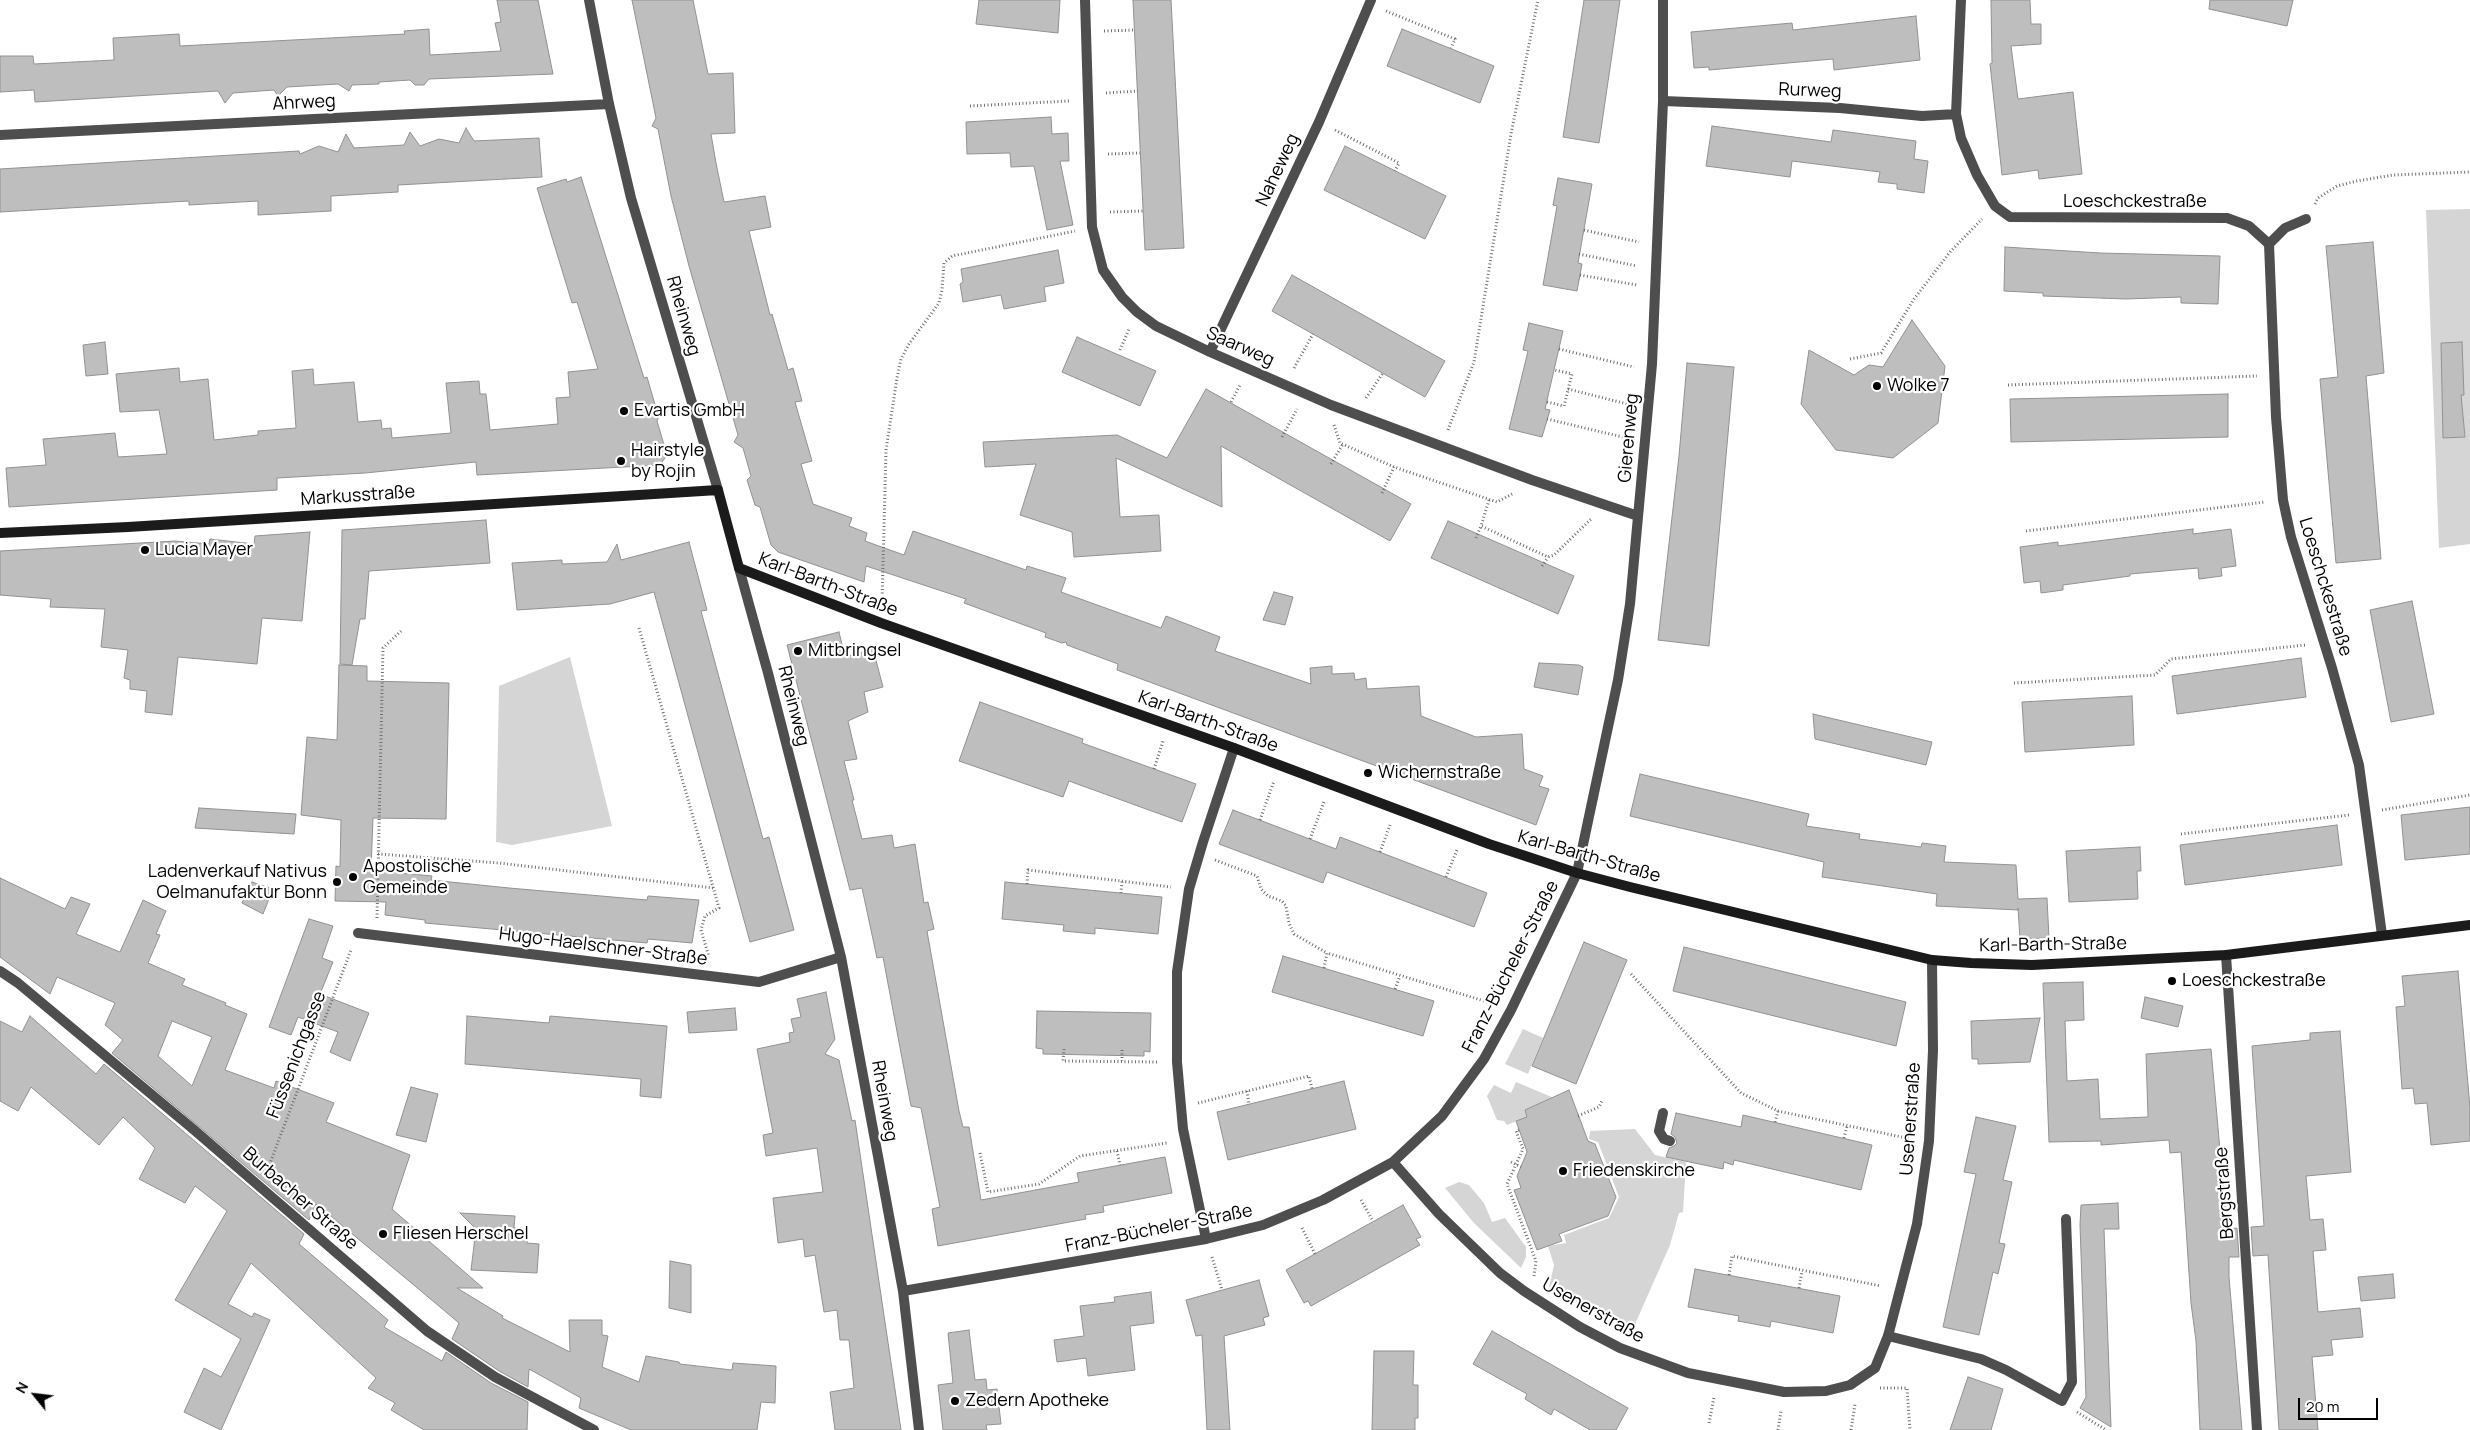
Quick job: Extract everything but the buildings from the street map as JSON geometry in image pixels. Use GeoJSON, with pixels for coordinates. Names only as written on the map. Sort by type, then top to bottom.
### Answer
{"type":"FeatureCollection","features":[{"type":"Feature","properties":{"kind":"street","name":"Rheinweg"},"geometry":{"type":"LineString","coordinates":[[589,0],[609,104],[631,198],[718,490],[768,673],[841,958],[903,1291],[919,1430]]}},
{"type":"Feature","properties":{"kind":"street","name":"Saarweg"},"geometry":{"type":"LineString","coordinates":[[1085,0],[1092,227],[1103,270],[1122,297],[1137,312],[1156,326],[1210,352],[1332,405],[1532,480],[1638,516]]}},
{"type":"Feature","properties":{"kind":"street","name":"Gierenweg"},"geometry":{"type":"LineString","coordinates":[[1577,873],[1618,680],[1630,604],[1648,409],[1657,270],[1663,101],[1663,0]]}},
{"type":"Feature","properties":{"kind":"street"},"geometry":{"type":"LineString","coordinates":[[1960,0],[1956,114],[1968,158],[1995,206]]}},
{"type":"Feature","properties":{"kind":"street","name":"Naheweg"},"geometry":{"type":"LineString","coordinates":[[1210,352],[1319,122],[1370,2]]}},
{"type":"Feature","properties":{"kind":"street","name":"Rurweg"},"geometry":{"type":"LineString","coordinates":[[1663,101],[1840,108],[1922,116],[1956,114]]}},
{"type":"Feature","properties":{"kind":"street","name":"Ahrweg"},"geometry":{"type":"LineString","coordinates":[[0,135],[609,104]]}},
{"type":"Feature","properties":{"kind":"street","name":"Loeschckestraße"},"geometry":{"type":"LineString","coordinates":[[1995,206],[2010,217],[2227,218],[2249,226],[2269,244],[2276,417],[2283,500],[2291,537],[2359,766],[2382,935]]}},
{"type":"Feature","properties":{"kind":"street"},"geometry":{"type":"LineString","coordinates":[[2269,244],[2285,228],[2306,220]]}},
{"type":"Feature","properties":{"kind":"street","name":"Markusstraße"},"geometry":{"type":"LineString","coordinates":[[0,533],[138,527],[718,490]]}},
{"type":"Feature","properties":{"kind":"street","name":"Karl-Barth-Straße"},"geometry":{"type":"LineString","coordinates":[[739,568],[881,623],[1234,748],[1463,834],[1577,873],[1932,960],[2032,965],[2226,954],[2470,924]]}},
{"type":"Feature","properties":{"kind":"street"},"geometry":{"type":"LineString","coordinates":[[1206,1239],[1185,1140],[1176,1062],[1177,972],[1189,889],[1234,748]]}},
{"type":"Feature","properties":{"kind":"street","name":"Franz-Bücheler-Straße"},"geometry":{"type":"LineString","coordinates":[[903,1291],[1206,1239],[1263,1225],[1352,1184],[1393,1162],[1442,1116],[1484,1059],[1511,1010],[1577,873]]}},
{"type":"Feature","properties":{"kind":"street","name":"Hugo-Haelschner-Straße"},"geometry":{"type":"LineString","coordinates":[[358,933],[759,982],[841,958]]}},
{"type":"Feature","properties":{"kind":"street","name":"Bergstraße"},"geometry":{"type":"LineString","coordinates":[[2226,954],[2257,1430]]}},
{"type":"Feature","properties":{"kind":"street","name":"Usenerstraße"},"geometry":{"type":"LineString","coordinates":[[1393,1162],[1439,1214],[1500,1273],[1524,1291],[1620,1348],[1688,1373],[1784,1392],[1809,1393],[1854,1386],[1875,1368],[1888,1336],[1917,1224],[1929,1141],[1933,1050],[1932,960]]}},
{"type":"Feature","properties":{"kind":"street","name":"Burbacher Straße"},"geometry":{"type":"LineString","coordinates":[[0,971],[18,983],[260,1185],[427,1331],[495,1378],[587,1429]]}},
{"type":"Feature","properties":{"kind":"street"},"geometry":{"type":"LineString","coordinates":[[1663,1114],[1659,1131],[1664,1139],[1670,1141]]}},
{"type":"Feature","properties":{"kind":"street"},"geometry":{"type":"LineString","coordinates":[[1888,1336],[1981,1359],[2006,1370],[2062,1401],[2072,1382],[2066,1219]]}},
{"type":"Feature","properties":{"kind":"path"},"geometry":{"type":"LineString","coordinates":[[1442,447],[1474,362],[1511,134],[1538,0]]}},
{"type":"Feature","properties":{"kind":"path"},"geometry":{"type":"LineString","coordinates":[[1370,2],[1454,39],[1451,48]]}},
{"type":"Feature","properties":{"kind":"path"},"geometry":{"type":"LineString","coordinates":[[1086,32],[1134,30]]}},
{"type":"Feature","properties":{"kind":"path"},"geometry":{"type":"LineString","coordinates":[[970,106],[1088,97],[1138,91]]}},
{"type":"Feature","properties":{"kind":"path"},"geometry":{"type":"LineString","coordinates":[[1319,122],[1399,163],[1395,171]]}},
{"type":"Feature","properties":{"kind":"path"},"geometry":{"type":"LineString","coordinates":[[1090,155],[1140,153]]}},
{"type":"Feature","properties":{"kind":"path"},"geometry":{"type":"LineString","coordinates":[[2306,220],[2318,198],[2337,186],[2393,175],[2470,172]]}},
{"type":"Feature","properties":{"kind":"path"},"geometry":{"type":"LineString","coordinates":[[1850,359],[1881,353],[1914,299],[1950,252],[1995,206]]}},
{"type":"Feature","properties":{"kind":"path"},"geometry":{"type":"LineString","coordinates":[[1092,213],[1144,211]]}},
{"type":"Feature","properties":{"kind":"path"},"geometry":{"type":"LineString","coordinates":[[881,623],[886,450],[897,378],[901,360],[909,344],[939,303],[944,263],[952,256],[1092,227]]}},
{"type":"Feature","properties":{"kind":"path"},"geometry":{"type":"LineString","coordinates":[[1584,230],[1658,246]]}},
{"type":"Feature","properties":{"kind":"path"},"geometry":{"type":"LineString","coordinates":[[1579,254],[1657,270]]}},
{"type":"Feature","properties":{"kind":"path"},"geometry":{"type":"LineString","coordinates":[[1580,275],[1656,288]]}},
{"type":"Feature","properties":{"kind":"path"},"geometry":{"type":"LineString","coordinates":[[1284,384],[1313,334]]}},
{"type":"Feature","properties":{"kind":"path"},"geometry":{"type":"LineString","coordinates":[[1559,349],[1651,371]]}},
{"type":"Feature","properties":{"kind":"path"},"geometry":{"type":"LineString","coordinates":[[1547,402],[1564,406],[1572,374],[1554,370]]}},
{"type":"Feature","properties":{"kind":"path"},"geometry":{"type":"LineString","coordinates":[[1356,414],[1383,373]]}},
{"type":"Feature","properties":{"kind":"path"},"geometry":{"type":"LineString","coordinates":[[2008,385],[2275,375]]}},
{"type":"Feature","properties":{"kind":"path"},"geometry":{"type":"LineString","coordinates":[[1568,390],[1648,409]]}},
{"type":"Feature","properties":{"kind":"path"},"geometry":{"type":"LineString","coordinates":[[1282,437],[1305,393]]}},
{"type":"Feature","properties":{"kind":"path"},"geometry":{"type":"LineString","coordinates":[[1332,405],[1335,431],[1342,444],[1394,467],[1497,502],[1532,480]]}},
{"type":"Feature","properties":{"kind":"path"},"geometry":{"type":"LineString","coordinates":[[1547,419],[1645,443]]}},
{"type":"Feature","properties":{"kind":"path"},"geometry":{"type":"LineString","coordinates":[[1331,464],[1342,444]]}},
{"type":"Feature","properties":{"kind":"path"},"geometry":{"type":"LineString","coordinates":[[1382,493],[1394,467]]}},
{"type":"Feature","properties":{"kind":"path"},"geometry":{"type":"LineString","coordinates":[[1476,538],[1490,500]]}},
{"type":"Feature","properties":{"kind":"path"},"geometry":{"type":"LineString","coordinates":[[2026,531],[2283,500]]}},
{"type":"Feature","properties":{"kind":"path"},"geometry":{"type":"LineString","coordinates":[[1481,526],[1548,556],[1554,555],[1604,506]]}},
{"type":"Feature","properties":{"kind":"path"},"geometry":{"type":"LineString","coordinates":[[1542,566],[1548,556]]}},
{"type":"Feature","properties":{"kind":"path"},"geometry":{"type":"LineString","coordinates":[[640,628],[719,908],[705,916],[701,930],[714,977]]}},
{"type":"Feature","properties":{"kind":"path"},"geometry":{"type":"LineString","coordinates":[[377,934],[383,648],[401,631]]}},
{"type":"Feature","properties":{"kind":"path"},"geometry":{"type":"LineString","coordinates":[[2014,683],[2155,675],[2171,659],[2324,643]]}},
{"type":"Feature","properties":{"kind":"path"},"geometry":{"type":"LineString","coordinates":[[1154,769],[1169,725]]}},
{"type":"Feature","properties":{"kind":"path"},"geometry":{"type":"LineString","coordinates":[[1260,820],[1280,766]]}},
{"type":"Feature","properties":{"kind":"path"},"geometry":{"type":"LineString","coordinates":[[1310,839],[1330,784]]}},
{"type":"Feature","properties":{"kind":"path"},"geometry":{"type":"LineString","coordinates":[[2180,834],[2365,813],[2470,795]]}},
{"type":"Feature","properties":{"kind":"path"},"geometry":{"type":"LineString","coordinates":[[1380,852],[1396,809]]}},
{"type":"Feature","properties":{"kind":"path"},"geometry":{"type":"LineString","coordinates":[[1446,878],[1463,834]]}},
{"type":"Feature","properties":{"kind":"path"},"geometry":{"type":"LineString","coordinates":[[378,854],[499,863],[713,888]]}},
{"type":"Feature","properties":{"kind":"path"},"geometry":{"type":"LineString","coordinates":[[1199,855],[1257,876],[1261,888],[1268,896],[1282,901],[1286,906],[1288,923],[1294,934],[1327,954],[1511,1010]]}},
{"type":"Feature","properties":{"kind":"path"},"geometry":{"type":"LineString","coordinates":[[1027,884],[1028,870],[1189,889]]}},
{"type":"Feature","properties":{"kind":"path"},"geometry":{"type":"LineString","coordinates":[[1121,893],[1122,881]]}},
{"type":"Feature","properties":{"kind":"path","name":"Füssenichgasse"},"geometry":{"type":"LineString","coordinates":[[260,1185],[274,1154],[358,933]]}},
{"type":"Feature","properties":{"kind":"path"},"geometry":{"type":"LineString","coordinates":[[1324,968],[1327,954]]}},
{"type":"Feature","properties":{"kind":"path"},"geometry":{"type":"LineString","coordinates":[[1631,974],[1741,1093],[1778,1111],[1929,1141]]}},
{"type":"Feature","properties":{"kind":"path"},"geometry":{"type":"LineString","coordinates":[[1395,990],[1400,976]]}},
{"type":"Feature","properties":{"kind":"path"},"geometry":{"type":"LineString","coordinates":[[1064,1049],[1063,1061],[1176,1062]]}},
{"type":"Feature","properties":{"kind":"path"},"geometry":{"type":"LineString","coordinates":[[1122,1050],[1122,1061]]}},
{"type":"Feature","properties":{"kind":"path"},"geometry":{"type":"LineString","coordinates":[[1181,1108],[1308,1076],[1312,1089]]}},
{"type":"Feature","properties":{"kind":"path"},"geometry":{"type":"LineString","coordinates":[[1247,1092],[1250,1105]]}},
{"type":"Feature","properties":{"kind":"path"},"geometry":{"type":"LineString","coordinates":[[1578,1116],[1599,1107],[1602,1100]]}},
{"type":"Feature","properties":{"kind":"path"},"geometry":{"type":"LineString","coordinates":[[1775,1122],[1778,1111]]}},
{"type":"Feature","properties":{"kind":"path"},"geometry":{"type":"LineString","coordinates":[[1844,1138],[1846,1126]]}},
{"type":"Feature","properties":{"kind":"path"},"geometry":{"type":"LineString","coordinates":[[1511,1134],[1517,1131],[1522,1149],[1507,1184],[1536,1261],[1534,1276],[1524,1291]]}},
{"type":"Feature","properties":{"kind":"path"},"geometry":{"type":"LineString","coordinates":[[980,1153],[988,1192],[1039,1184],[1080,1156],[1185,1140]]}},
{"type":"Feature","properties":{"kind":"path"},"geometry":{"type":"LineString","coordinates":[[1117,1150],[1120,1165]]}},
{"type":"Feature","properties":{"kind":"path"},"geometry":{"type":"LineString","coordinates":[[1511,1162],[1521,1166]]}},
{"type":"Feature","properties":{"kind":"path"},"geometry":{"type":"LineString","coordinates":[[1352,1184],[1373,1221]]}},
{"type":"Feature","properties":{"kind":"path"},"geometry":{"type":"LineString","coordinates":[[1293,1212],[1316,1254]]}},
{"type":"Feature","properties":{"kind":"path"},"geometry":{"type":"LineString","coordinates":[[1206,1239],[1222,1290]]}},
{"type":"Feature","properties":{"kind":"path"},"geometry":{"type":"LineString","coordinates":[[1729,1275],[1732,1256],[1901,1290]]}},
{"type":"Feature","properties":{"kind":"path"},"geometry":{"type":"LineString","coordinates":[[1799,1288],[1802,1271]]}},
{"type":"Feature","properties":{"kind":"path"},"geometry":{"type":"LineString","coordinates":[[1709,1423],[1718,1379]]}},
{"type":"Feature","properties":{"kind":"path"},"geometry":{"type":"LineString","coordinates":[[1851,1430],[1854,1386],[1907,1388],[1910,1430]]}},
{"type":"Feature","properties":{"kind":"path"},"geometry":{"type":"LineString","coordinates":[[2062,1401],[2106,1430]]}},
{"type":"Feature","properties":{"kind":"shaded area"},"geometry":{"type":"Polygon","coordinates":[[[2470,209],[2470,544],[2439,548],[2426,210],[2470,209]]]}},
{"type":"Feature","properties":{"kind":"shaded area"},"geometry":{"type":"Polygon","coordinates":[[[570,657],[612,826],[512,845],[496,842],[499,686],[570,657]]]}},
{"type":"Feature","properties":{"kind":"shaded area"},"geometry":{"type":"Polygon","coordinates":[[[1523,1029],[1543,1038],[1528,1074],[1505,1064],[1523,1029]]]}},
{"type":"Feature","properties":{"kind":"shaded area"},"geometry":{"type":"Polygon","coordinates":[[[1516,1082],[1554,1098],[1525,1110],[1527,1117],[1507,1125],[1504,1121],[1497,1120],[1487,1096],[1494,1085],[1511,1093],[1516,1082]]]}},
{"type":"Feature","properties":{"kind":"shaded area"},"geometry":{"type":"Polygon","coordinates":[[[1635,1129],[1655,1155],[1686,1162],[1683,1212],[1679,1213],[1670,1245],[1632,1331],[1549,1287],[1554,1265],[1548,1246],[1566,1243],[1564,1235],[1609,1218],[1619,1197],[1598,1142],[1589,1139],[1590,1131],[1635,1129]]]}},
{"type":"Feature","properties":{"kind":"shaded area"},"geometry":{"type":"Polygon","coordinates":[[[1459,1182],[1469,1185],[1484,1203],[1492,1222],[1505,1218],[1526,1247],[1526,1257],[1521,1268],[1474,1223],[1445,1188],[1459,1182]]]}},
{"type":"Feature","properties":{"kind":"place","name":"Wolke 7"},"geometry":{"type":"Point","coordinates":[1877,386]}},
{"type":"Feature","properties":{"kind":"place","name":"Evartis GmbH"},"geometry":{"type":"Point","coordinates":[624,411]}},
{"type":"Feature","properties":{"kind":"place","name":"Hairstyle by Rojin"},"geometry":{"type":"Point","coordinates":[621,461]}},
{"type":"Feature","properties":{"kind":"place","name":"Lucia Mayer"},"geometry":{"type":"Point","coordinates":[145,550]}},
{"type":"Feature","properties":{"kind":"place","name":"Mitbringsel"},"geometry":{"type":"Point","coordinates":[798,651]}},
{"type":"Feature","properties":{"kind":"place","name":"Wichernstraße"},"geometry":{"type":"Point","coordinates":[1368,773]}},
{"type":"Feature","properties":{"kind":"place","name":"Apostolische Gemeinde"},"geometry":{"type":"Point","coordinates":[353,877]}},
{"type":"Feature","properties":{"kind":"place","name":"Ladenverkauf Nativus Oelmanufaktur Bonn"},"geometry":{"type":"Point","coordinates":[337,882]}},
{"type":"Feature","properties":{"kind":"place","name":"Loeschckestraße"},"geometry":{"type":"Point","coordinates":[2172,981]}},
{"type":"Feature","properties":{"kind":"place","name":"Friedenskirche"},"geometry":{"type":"Point","coordinates":[1563,1171]}},
{"type":"Feature","properties":{"kind":"place","name":"Fliesen Herschel"},"geometry":{"type":"Point","coordinates":[383,1234]}},
{"type":"Feature","properties":{"kind":"place","name":"Zedern Apotheke"},"geometry":{"type":"Point","coordinates":[955,1401]}}]}
